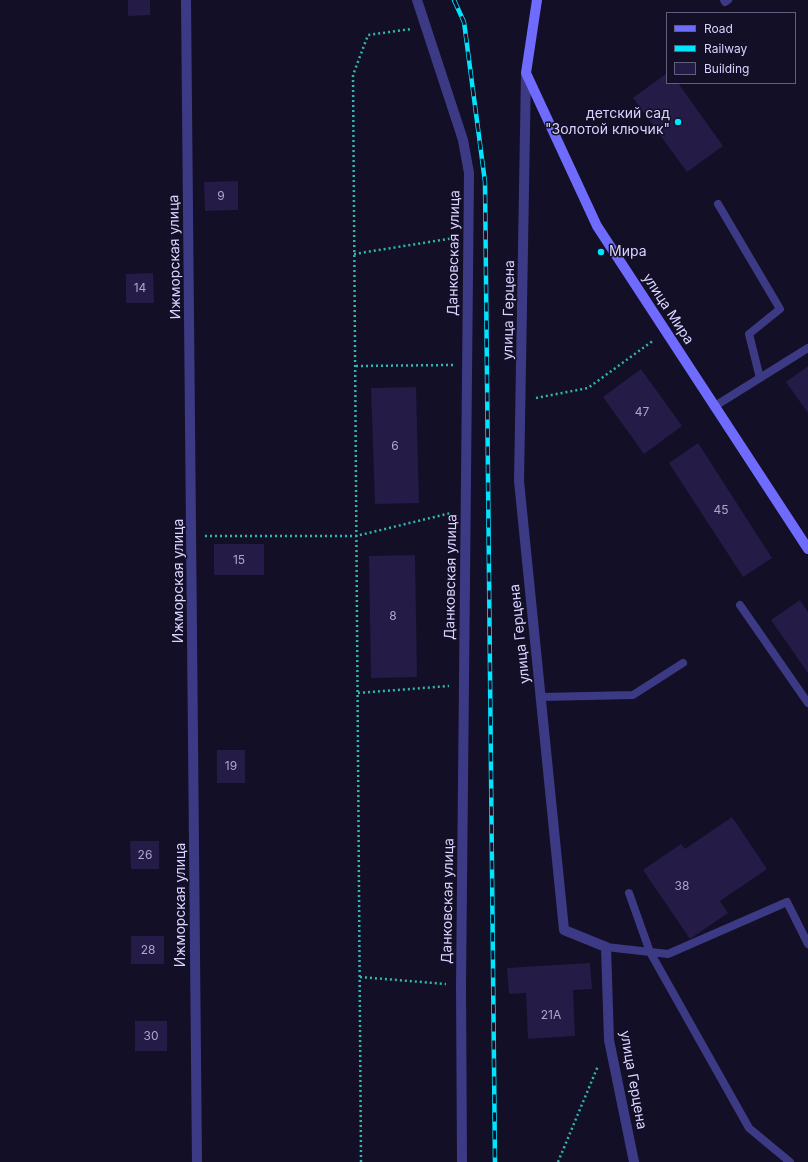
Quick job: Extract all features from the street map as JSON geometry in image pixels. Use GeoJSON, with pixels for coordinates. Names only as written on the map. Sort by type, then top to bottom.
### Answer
{"type":"FeatureCollection","features":[{"type":"Feature","properties":{"kind":"main road"},"geometry":{"type":"LineString","coordinates":[[526,72],[537,0]]}},
{"type":"Feature","properties":{"kind":"main road","name":"улица Мира"},"geometry":{"type":"LineString","coordinates":[[526,72],[597,226],[808,549]]}},
{"type":"Feature","properties":{"kind":"street","name":"Ижморская улица"},"geometry":{"type":"LineString","coordinates":[[186,0],[197,1162]]}},
{"type":"Feature","properties":{"kind":"street","name":"Данковская улица"},"geometry":{"type":"LineString","coordinates":[[417,0],[463,140],[469,173],[461,985],[462,1162]]}},
{"type":"Feature","properties":{"kind":"street","name":"улица Герцена"},"geometry":{"type":"LineString","coordinates":[[526,72],[519,481],[564,930],[606,947],[609,1040],[634,1162]]}},
{"type":"Feature","properties":{"kind":"lane"},"geometry":{"type":"LineString","coordinates":[[724,0],[725,2],[728,0]]}},
{"type":"Feature","properties":{"kind":"lane"},"geometry":{"type":"LineString","coordinates":[[718,204],[780,309],[750,334],[760,378]]}},
{"type":"Feature","properties":{"kind":"lane"},"geometry":{"type":"LineString","coordinates":[[715,406],[808,348]]}},
{"type":"Feature","properties":{"kind":"lane"},"geometry":{"type":"LineString","coordinates":[[740,605],[808,703]]}},
{"type":"Feature","properties":{"kind":"lane"},"geometry":{"type":"LineString","coordinates":[[541,697],[633,695],[683,663]]}},
{"type":"Feature","properties":{"kind":"lane"},"geometry":{"type":"LineString","coordinates":[[629,893],[650,952],[749,1128],[790,1162]]}},
{"type":"Feature","properties":{"kind":"lane"},"geometry":{"type":"LineString","coordinates":[[606,947],[668,954],[787,902],[808,944]]}},
{"type":"Feature","properties":{"kind":"path"},"geometry":{"type":"LineString","coordinates":[[361,1162],[353,75],[368,35],[426,27]]}},
{"type":"Feature","properties":{"kind":"path"},"geometry":{"type":"LineString","coordinates":[[354,254],[468,235]]}},
{"type":"Feature","properties":{"kind":"path"},"geometry":{"type":"LineString","coordinates":[[521,400],[588,388],[666,331]]}},
{"type":"Feature","properties":{"kind":"path"},"geometry":{"type":"LineString","coordinates":[[355,366],[467,365]]}},
{"type":"Feature","properties":{"kind":"path"},"geometry":{"type":"LineString","coordinates":[[192,536],[356,536],[465,510]]}},
{"type":"Feature","properties":{"kind":"path"},"geometry":{"type":"LineString","coordinates":[[358,693],[464,685]]}},
{"type":"Feature","properties":{"kind":"path"},"geometry":{"type":"LineString","coordinates":[[360,977],[461,985]]}},
{"type":"Feature","properties":{"kind":"path"},"geometry":{"type":"LineString","coordinates":[[558,1162],[609,1040]]}},
{"type":"Feature","properties":{"kind":"building"},"geometry":{"type":"Polygon","coordinates":[[[128,0],[150,0],[150,15],[128,16],[128,0]]]}},
{"type":"Feature","properties":{"kind":"building","name":"детский сад \"Золотой ключик\""},"geometry":{"type":"Polygon","coordinates":[[[666,74],[666,84],[679,84],[723,146],[687,172],[633,98],[666,74]]]}},
{"type":"Feature","properties":{"kind":"building"},"geometry":{"type":"Polygon","coordinates":[[[238,181],[238,210],[205,211],[204,182],[238,181]]]}},
{"type":"Feature","properties":{"kind":"building"},"geometry":{"type":"Polygon","coordinates":[[[153,273],[154,303],[126,303],[126,274],[153,273]]]}},
{"type":"Feature","properties":{"kind":"building"},"geometry":{"type":"Polygon","coordinates":[[[808,366],[808,413],[786,382],[808,366]]]}},
{"type":"Feature","properties":{"kind":"building"},"geometry":{"type":"Polygon","coordinates":[[[641,369],[682,426],[644,454],[603,397],[641,369]]]}},
{"type":"Feature","properties":{"kind":"building"},"geometry":{"type":"Polygon","coordinates":[[[416,387],[419,503],[375,504],[371,388],[416,387]]]}},
{"type":"Feature","properties":{"kind":"building"},"geometry":{"type":"Polygon","coordinates":[[[698,443],[772,558],[743,577],[669,463],[698,443]]]}},
{"type":"Feature","properties":{"kind":"building"},"geometry":{"type":"Polygon","coordinates":[[[214,544],[264,544],[264,575],[214,575],[214,544]]]}},
{"type":"Feature","properties":{"kind":"building"},"geometry":{"type":"Polygon","coordinates":[[[415,555],[417,677],[371,678],[369,556],[415,555]]]}},
{"type":"Feature","properties":{"kind":"building"},"geometry":{"type":"Polygon","coordinates":[[[800,600],[808,612],[808,673],[771,620],[800,600]]]}},
{"type":"Feature","properties":{"kind":"building"},"geometry":{"type":"Polygon","coordinates":[[[217,750],[245,750],[245,783],[217,783],[217,750]]]}},
{"type":"Feature","properties":{"kind":"building"},"geometry":{"type":"Polygon","coordinates":[[[732,817],[767,869],[720,901],[728,913],[690,939],[643,870],[681,844],[685,849],[732,817]]]}},
{"type":"Feature","properties":{"kind":"building"},"geometry":{"type":"Polygon","coordinates":[[[130,841],[159,841],[159,869],[131,869],[130,841]]]}},
{"type":"Feature","properties":{"kind":"building"},"geometry":{"type":"Polygon","coordinates":[[[131,936],[164,936],[164,964],[131,964],[131,936]]]}},
{"type":"Feature","properties":{"kind":"building"},"geometry":{"type":"Polygon","coordinates":[[[590,963],[592,989],[573,990],[575,1036],[528,1039],[526,993],[509,994],[507,968],[590,963]]]}},
{"type":"Feature","properties":{"kind":"building"},"geometry":{"type":"Polygon","coordinates":[[[135,1021],[167,1021],[167,1051],[135,1051],[135,1021]]]}},
{"type":"Feature","properties":{"kind":"railway"},"geometry":{"type":"LineString","coordinates":[[454,0],[464,22],[485,182],[495,1162]]}},
{"type":"Feature","properties":{"kind":"place","name":"детский сад \"Золотой ключик\""},"geometry":{"type":"Point","coordinates":[678,122]}},
{"type":"Feature","properties":{"kind":"place","name":"Мира"},"geometry":{"type":"Point","coordinates":[601,252]}}]}
